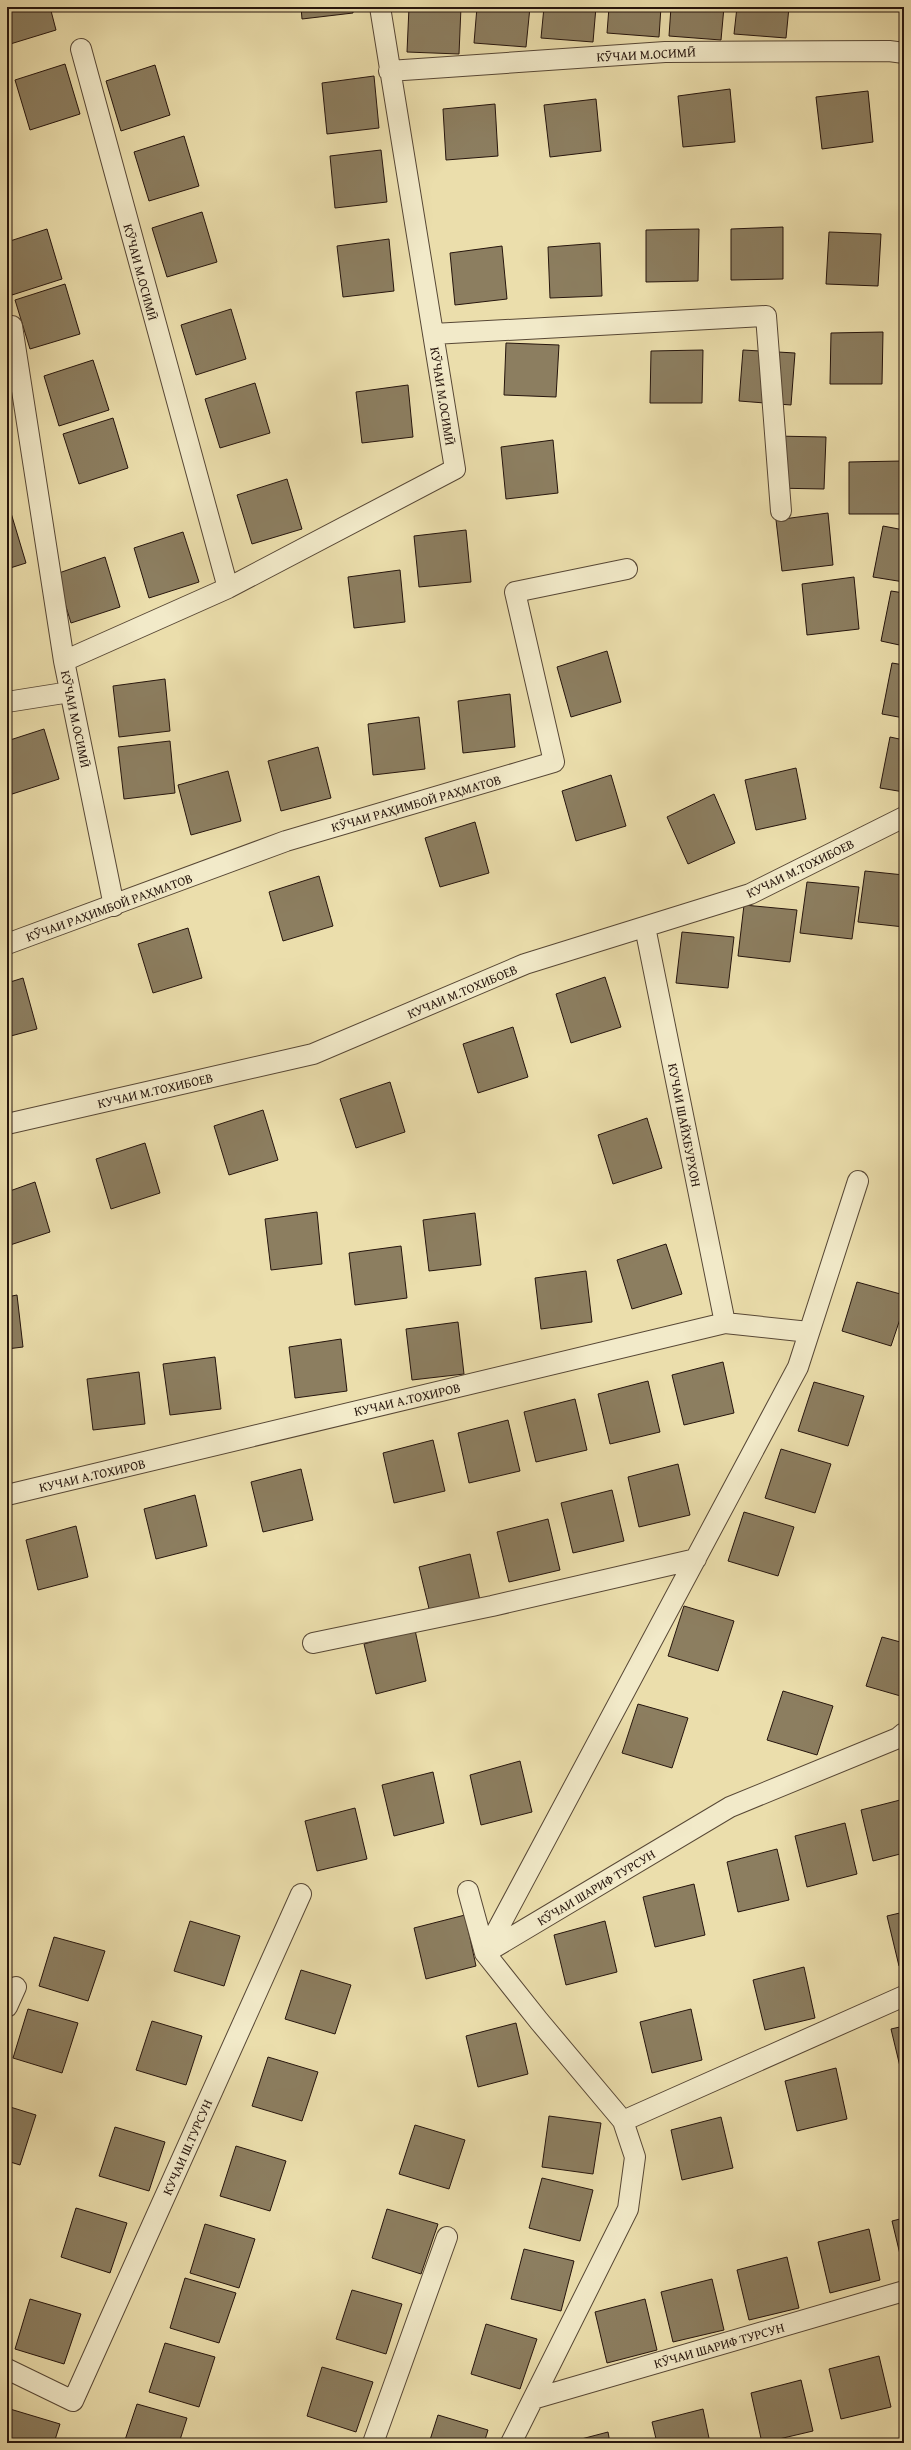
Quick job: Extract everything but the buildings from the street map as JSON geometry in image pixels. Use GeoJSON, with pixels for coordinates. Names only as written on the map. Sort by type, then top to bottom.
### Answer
{"type":"FeatureCollection","features":[{"type":"Feature","properties":{"kind":"street","name":"КӮЧАИ М.ОСИМӢ"},"geometry":{"type":"LineString","coordinates":[[114,906],[64,661],[228,588],[455,469],[389,71],[380,7]]}},
{"type":"Feature","properties":{"kind":"street","name":"КӮЧАИ М.ОСИМӢ"},"geometry":{"type":"LineString","coordinates":[[81,49],[228,588]]}},
{"type":"Feature","properties":{"kind":"street","name":"КӮЧАИ М.ОСИМӢ"},"geometry":{"type":"LineString","coordinates":[[389,71],[665,52],[889,51],[904,53]]}},
{"type":"Feature","properties":{"kind":"street"},"geometry":{"type":"LineString","coordinates":[[433,334],[766,316],[782,511]]}},
{"type":"Feature","properties":{"kind":"street"},"geometry":{"type":"LineString","coordinates":[[12,326],[64,661]]}},
{"type":"Feature","properties":{"kind":"street","name":"КӮЧАИ РАҲИМБОЙ РАҲМАТОВ"},"geometry":{"type":"LineString","coordinates":[[7,944],[114,906],[286,841],[554,762],[515,592],[627,569]]}},
{"type":"Feature","properties":{"kind":"street"},"geometry":{"type":"LineString","coordinates":[[7,702],[70,692]]}},
{"type":"Feature","properties":{"kind":"street","name":"КУЧАИ М.ТОХИБОЕВ"},"geometry":{"type":"LineString","coordinates":[[7,1124],[313,1054],[525,964],[750,894],[904,817]]}},
{"type":"Feature","properties":{"kind":"street","name":"КУЧАИ ШАЙХБУРХОН"},"geometry":{"type":"LineString","coordinates":[[645,927],[725,1323]]}},
{"type":"Feature","properties":{"kind":"street"},"geometry":{"type":"LineString","coordinates":[[485,1953],[798,1367],[858,1181]]}},
{"type":"Feature","properties":{"kind":"street","name":"КУЧАИ А.ТОХИРОВ"},"geometry":{"type":"LineString","coordinates":[[7,1495],[725,1323],[809,1332]]}},
{"type":"Feature","properties":{"kind":"street"},"geometry":{"type":"LineString","coordinates":[[313,1643],[492,1606],[696,1559]]}},
{"type":"Feature","properties":{"kind":"street","name":"КӮЧАИ ШАРИФ ТУРСУН"},"geometry":{"type":"LineString","coordinates":[[485,1953],[730,1807],[898,1738],[904,1733]]}},
{"type":"Feature","properties":{"kind":"street"},"geometry":{"type":"LineString","coordinates":[[468,1891],[485,1953],[539,2021],[623,2121],[635,2157],[628,2209],[511,2443]]}},
{"type":"Feature","properties":{"kind":"street","name":"КУЧАИ Ш.ТУРСУН"},"geometry":{"type":"LineString","coordinates":[[7,2369],[73,2401],[301,1894]]}},
{"type":"Feature","properties":{"kind":"street"},"geometry":{"type":"LineString","coordinates":[[7,2007],[16,1987]]}},
{"type":"Feature","properties":{"kind":"street"},"geometry":{"type":"LineString","coordinates":[[623,2121],[904,1996]]}},
{"type":"Feature","properties":{"kind":"street"},"geometry":{"type":"LineString","coordinates":[[373,2443],[447,2237]]}},
{"type":"Feature","properties":{"kind":"street","name":"КӮЧАИ ШАРИФ ТУРСУН"},"geometry":{"type":"LineString","coordinates":[[534,2399],[904,2291]]}}]}
